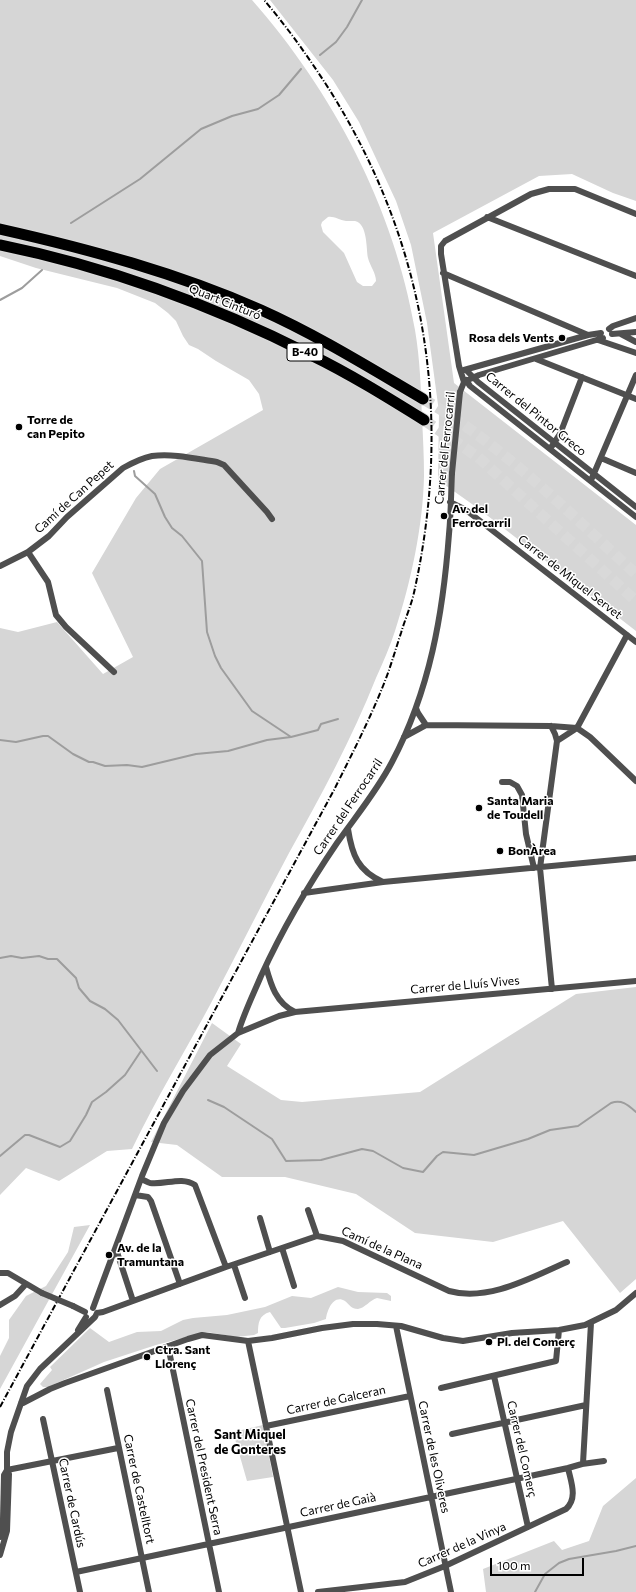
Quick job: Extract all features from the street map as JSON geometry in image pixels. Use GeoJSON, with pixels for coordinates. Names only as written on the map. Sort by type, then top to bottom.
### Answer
{"type":"FeatureCollection","features":[{"type":"Feature","properties":{"kind":"highway","name":"Quart Cinturó"},"geometry":{"type":"LineString","coordinates":[[0,229],[42,238],[125,261],[191,282],[235,299],[314,336],[423,399]]}},
{"type":"Feature","properties":{"kind":"highway","name":"Quart Cinturó"},"geometry":{"type":"LineString","coordinates":[[0,245],[65,260],[121,276],[252,327],[331,366],[424,420]]}},
{"type":"Feature","properties":{"kind":"street"},"geometry":{"type":"LineString","coordinates":[[487,217],[531,194],[549,189],[575,189],[636,214]]}},
{"type":"Feature","properties":{"kind":"street"},"geometry":{"type":"LineString","coordinates":[[487,217],[636,276]]}},
{"type":"Feature","properties":{"kind":"street","name":"Carrer del Ferrocarril"},"geometry":{"type":"LineString","coordinates":[[238,1033],[242,1018],[281,933],[304,893],[378,786],[392,762],[416,708],[435,645],[450,532],[452,473],[460,392],[465,381],[440,254],[443,243],[487,217]]}},
{"type":"Feature","properties":{"kind":"street"},"geometry":{"type":"LineString","coordinates":[[443,273],[588,335],[604,339],[636,353]]}},
{"type":"Feature","properties":{"kind":"street"},"geometry":{"type":"LineString","coordinates":[[465,381],[610,338],[613,326],[636,318]]}},
{"type":"Feature","properties":{"kind":"street"},"geometry":{"type":"LineString","coordinates":[[604,339],[604,329],[635,340]]}},
{"type":"Feature","properties":{"kind":"street"},"geometry":{"type":"LineString","coordinates":[[621,334],[636,332]]}},
{"type":"Feature","properties":{"kind":"street"},"geometry":{"type":"LineString","coordinates":[[462,369],[588,335]]}},
{"type":"Feature","properties":{"kind":"street"},"geometry":{"type":"LineString","coordinates":[[536,359],[636,399]]}},
{"type":"Feature","properties":{"kind":"street","name":"Carrer del Pintor Greco"},"geometry":{"type":"LineString","coordinates":[[462,369],[635,506]]}},
{"type":"Feature","properties":{"kind":"street"},"geometry":{"type":"LineString","coordinates":[[590,480],[601,458],[636,374]]}},
{"type":"Feature","properties":{"kind":"street"},"geometry":{"type":"LineString","coordinates":[[550,449],[560,434],[582,377]]}},
{"type":"Feature","properties":{"kind":"street","name":"Carrer del Pintor Greco"},"geometry":{"type":"LineString","coordinates":[[465,381],[636,517]]}},
{"type":"Feature","properties":{"kind":"street","name":"Camí de Can Pepet"},"geometry":{"type":"LineString","coordinates":[[0,566],[28,552],[49,536],[67,517],[123,468],[134,462],[152,456],[167,455],[217,462],[224,465],[260,503],[272,519]]}},
{"type":"Feature","properties":{"kind":"street"},"geometry":{"type":"LineString","coordinates":[[601,458],[636,473]]}},
{"type":"Feature","properties":{"kind":"street"},"geometry":{"type":"LineString","coordinates":[[635,506],[636,498]]}},
{"type":"Feature","properties":{"kind":"street","name":"Carrer de Miquel Servet"},"geometry":{"type":"LineString","coordinates":[[450,502],[466,510],[636,642]]}},
{"type":"Feature","properties":{"kind":"street"},"geometry":{"type":"LineString","coordinates":[[28,552],[48,582],[56,614],[66,627],[114,672]]}},
{"type":"Feature","properties":{"kind":"street"},"geometry":{"type":"LineString","coordinates":[[557,741],[577,728],[627,635]]}},
{"type":"Feature","properties":{"kind":"street"},"geometry":{"type":"LineString","coordinates":[[416,708],[426,725]]}},
{"type":"Feature","properties":{"kind":"street"},"geometry":{"type":"LineString","coordinates":[[404,737],[426,725],[551,726],[577,728],[636,780]]}},
{"type":"Feature","properties":{"kind":"street"},"geometry":{"type":"LineString","coordinates":[[537,868],[557,741],[556,734],[551,726]]}},
{"type":"Feature","properties":{"kind":"street"},"geometry":{"type":"LineString","coordinates":[[502,782],[510,782],[517,786],[522,795],[526,834],[537,868],[552,989]]}},
{"type":"Feature","properties":{"kind":"street"},"geometry":{"type":"LineString","coordinates":[[348,829],[351,848],[357,861],[373,878],[383,882]]}},
{"type":"Feature","properties":{"kind":"street"},"geometry":{"type":"LineString","coordinates":[[304,893],[383,882],[636,858]]}},
{"type":"Feature","properties":{"kind":"street"},"geometry":{"type":"LineString","coordinates":[[314,878],[315,886],[318,889],[323,890]]}},
{"type":"Feature","properties":{"kind":"street"},"geometry":{"type":"LineString","coordinates":[[266,967],[274,992],[288,1009],[295,1012]]}},
{"type":"Feature","properties":{"kind":"street","name":"Carrer de Lluís Vives"},"geometry":{"type":"LineString","coordinates":[[95,1311],[107,1272],[135,1195],[164,1123],[182,1091],[210,1055],[238,1033],[279,1016],[295,1012],[636,981]]}},
{"type":"Feature","properties":{"kind":"street"},"geometry":{"type":"LineString","coordinates":[[141,1179],[150,1183],[184,1181],[195,1185],[226,1267]]}},
{"type":"Feature","properties":{"kind":"street"},"geometry":{"type":"LineString","coordinates":[[150,1183],[148,1197],[180,1284]]}},
{"type":"Feature","properties":{"kind":"street"},"geometry":{"type":"LineString","coordinates":[[135,1195],[148,1197]]}},
{"type":"Feature","properties":{"kind":"street"},"geometry":{"type":"LineString","coordinates":[[308,1210],[317,1236]]}},
{"type":"Feature","properties":{"kind":"street"},"geometry":{"type":"LineString","coordinates":[[260,1218],[270,1252]]}},
{"type":"Feature","properties":{"kind":"street","name":"Camí de la Plana"},"geometry":{"type":"LineString","coordinates":[[88,1316],[89,1308],[95,1311],[103,1312],[234,1264],[317,1236],[343,1241],[450,1291],[460,1294],[490,1291],[508,1286],[567,1262]]}},
{"type":"Feature","properties":{"kind":"street"},"geometry":{"type":"LineString","coordinates":[[282,1248],[294,1286]]}},
{"type":"Feature","properties":{"kind":"street"},"geometry":{"type":"LineString","coordinates":[[116,1249],[133,1300]]}},
{"type":"Feature","properties":{"kind":"street"},"geometry":{"type":"LineString","coordinates":[[234,1264],[245,1298]]}},
{"type":"Feature","properties":{"kind":"street"},"geometry":{"type":"LineString","coordinates":[[107,1272],[115,1268],[123,1271]]}},
{"type":"Feature","properties":{"kind":"street"},"geometry":{"type":"LineString","coordinates":[[0,1273],[8,1273],[42,1293],[73,1306],[88,1316],[96,1317],[95,1311]]}},
{"type":"Feature","properties":{"kind":"street"},"geometry":{"type":"LineString","coordinates":[[0,1305],[15,1296],[26,1284]]}},
{"type":"Feature","properties":{"kind":"street"},"geometry":{"type":"LineString","coordinates":[[21,1402],[23,1403],[58,1386],[202,1335],[248,1341],[353,1324],[377,1324],[418,1330],[443,1338],[463,1341],[512,1333],[560,1330],[591,1323],[616,1310],[636,1293]]}},
{"type":"Feature","properties":{"kind":"street"},"geometry":{"type":"LineString","coordinates":[[0,1537],[3,1520],[4,1474],[6,1470],[7,1452],[11,1432],[25,1390],[32,1378],[76,1335],[88,1316]]}},
{"type":"Feature","properties":{"kind":"street"},"geometry":{"type":"LineString","coordinates":[[582,1464],[591,1323]]}},
{"type":"Feature","properties":{"kind":"street","name":"Carrer de les Oliveres"},"geometry":{"type":"LineString","coordinates":[[396,1326],[451,1592]]}},
{"type":"Feature","properties":{"kind":"street"},"geometry":{"type":"LineString","coordinates":[[441,1388],[556,1361],[560,1330]]}},
{"type":"Feature","properties":{"kind":"street"},"geometry":{"type":"LineString","coordinates":[[248,1341],[300,1592]]}},
{"type":"Feature","properties":{"kind":"street","name":"Carrer del President Serra"},"geometry":{"type":"LineString","coordinates":[[168,1346],[219,1592]]}},
{"type":"Feature","properties":{"kind":"street","name":"Carrer del Comerç"},"geometry":{"type":"LineString","coordinates":[[494,1376],[528,1527]]}},
{"type":"Feature","properties":{"kind":"street","name":"Carrer de Castelltort"},"geometry":{"type":"LineString","coordinates":[[107,1390],[149,1592]]}},
{"type":"Feature","properties":{"kind":"street","name":"Carrer de Galceran"},"geometry":{"type":"LineString","coordinates":[[266,1426],[410,1396]]}},
{"type":"Feature","properties":{"kind":"street"},"geometry":{"type":"LineString","coordinates":[[452,1434],[586,1405]]}},
{"type":"Feature","properties":{"kind":"street","name":"Carrer de Cardús"},"geometry":{"type":"LineString","coordinates":[[43,1419],[80,1592]]}},
{"type":"Feature","properties":{"kind":"street"},"geometry":{"type":"LineString","coordinates":[[6,1470],[53,1462],[118,1448]]}},
{"type":"Feature","properties":{"kind":"street","name":"Carrer de Gaià"},"geometry":{"type":"LineString","coordinates":[[76,1572],[582,1464],[604,1461]]}},
{"type":"Feature","properties":{"kind":"street","name":"Carrer de la Vinya"},"geometry":{"type":"LineString","coordinates":[[318,1592],[405,1582],[446,1566],[566,1509],[572,1502],[573,1493],[568,1468]]}},
{"type":"Feature","properties":{"kind":"street"},"geometry":{"type":"LineString","coordinates":[[0,1555],[7,1531],[8,1520],[9,1474],[6,1470]]}},
{"type":"Feature","properties":{"kind":"shaded area"},"geometry":{"type":"Polygon","coordinates":[[[0,0],[252,0],[309,73],[334,113],[376,196],[392,240],[405,285],[417,341],[421,385],[424,476],[419,534],[411,574],[391,643],[367,700],[324,788],[210,1005],[160,1094],[132,1149],[107,1151],[59,1181],[26,1168],[0,1195],[0,628],[18,632],[57,622],[103,674],[133,657],[92,573],[136,498],[160,469],[263,410],[259,394],[249,380],[189,345],[176,321],[155,303],[117,288],[36,268],[0,256],[0,0]],[[330,217],[322,222],[321,225],[323,232],[344,253],[357,282],[363,286],[372,286],[376,281],[376,278],[368,258],[366,237],[362,227],[355,221],[346,221],[330,217]]]}},
{"type":"Feature","properties":{"kind":"shaded area"},"geometry":{"type":"Polygon","coordinates":[[[270,0],[636,0],[636,201],[613,193],[572,174],[539,176],[433,233],[454,383],[636,525],[636,631],[479,509],[438,480],[439,412],[427,323],[411,245],[396,201],[359,122],[333,80],[270,0]]]}},
{"type":"Feature","properties":{"kind":"shaded area"},"geometry":{"type":"Polygon","coordinates":[[[636,987],[636,1279],[620,1293],[563,1221],[493,1242],[415,1233],[356,1194],[285,1177],[222,1177],[177,1145],[151,1142],[212,1023],[241,1044],[227,1066],[281,1100],[302,1102],[420,1092],[576,994],[636,987]]]}},
{"type":"Feature","properties":{"kind":"shaded area"},"geometry":{"type":"Polygon","coordinates":[[[90,1225],[0,1389],[0,1356],[9,1338],[9,1320],[26,1296],[46,1286],[68,1252],[74,1227],[90,1225]]]}},
{"type":"Feature","properties":{"kind":"shaded area"},"geometry":{"type":"Polygon","coordinates":[[[338,1287],[358,1292],[387,1293],[391,1296],[391,1301],[377,1298],[363,1307],[356,1309],[352,1308],[341,1299],[337,1300],[331,1304],[326,1319],[314,1323],[285,1328],[281,1328],[270,1312],[261,1317],[258,1333],[254,1335],[236,1337],[207,1332],[156,1345],[104,1362],[48,1387],[43,1387],[40,1384],[52,1370],[50,1367],[90,1328],[109,1342],[137,1332],[161,1331],[183,1320],[227,1315],[265,1307],[292,1296],[311,1298],[338,1287]]]}},
{"type":"Feature","properties":{"kind":"shaded area"},"geometry":{"type":"Polygon","coordinates":[[[263,1425],[273,1477],[247,1481],[233,1432],[263,1425]]]}},
{"type":"Feature","properties":{"kind":"shaded area"},"geometry":{"type":"Polygon","coordinates":[[[636,1478],[636,1592],[486,1592],[483,1569],[554,1541],[562,1550],[589,1541],[603,1506],[636,1478]]]}},
{"type":"Feature","properties":{"kind":"waterway"},"geometry":{"type":"LineString","coordinates":[[320,55],[336,42],[347,27],[362,0]]}},
{"type":"Feature","properties":{"kind":"waterway"},"geometry":{"type":"LineString","coordinates":[[71,223],[140,179],[201,129],[232,116],[258,109],[279,95],[301,69]]}},
{"type":"Feature","properties":{"kind":"waterway"},"geometry":{"type":"LineString","coordinates":[[0,300],[22,288],[42,270]]}},
{"type":"Feature","properties":{"kind":"waterway"},"geometry":{"type":"LineString","coordinates":[[134,471],[135,476],[155,494],[165,517],[172,528],[182,536],[202,561],[207,632],[215,656],[221,668],[252,711],[291,737],[318,730],[321,724],[338,719]]}},
{"type":"Feature","properties":{"kind":"waterway"},"geometry":{"type":"LineString","coordinates":[[0,740],[16,742],[48,736],[73,754],[89,762],[105,766],[127,765],[142,767],[196,754],[228,751],[267,740],[291,737]]}},
{"type":"Feature","properties":{"kind":"waterway"},"geometry":{"type":"LineString","coordinates":[[0,958],[11,956],[22,958],[39,956],[48,959],[57,959],[76,978],[79,988],[90,1001],[105,1009],[118,1020],[157,1071]]}},
{"type":"Feature","properties":{"kind":"waterway"},"geometry":{"type":"LineString","coordinates":[[0,1156],[25,1135],[29,1135],[60,1147],[70,1141],[92,1102],[125,1075],[141,1051]]}},
{"type":"Feature","properties":{"kind":"waterway"},"geometry":{"type":"LineString","coordinates":[[208,1100],[224,1107],[272,1139],[286,1161],[321,1160],[362,1149],[373,1151],[403,1168],[423,1172],[437,1156],[443,1152],[474,1155],[528,1139],[550,1130],[578,1126],[611,1103],[622,1102],[636,1112]]}},
{"type":"Feature","properties":{"kind":"waterway"},"geometry":{"type":"LineString","coordinates":[[535,1592],[545,1574],[559,1563],[569,1559],[636,1546]]}},
{"type":"Feature","properties":{"kind":"tunnel"},"geometry":{"type":"LineString","coordinates":[[423,399],[480,437],[534,480],[636,574]]}},
{"type":"Feature","properties":{"kind":"tunnel"},"geometry":{"type":"LineString","coordinates":[[424,420],[478,457],[636,601]]}},
{"type":"Feature","properties":{"kind":"railway"},"geometry":{"type":"LineString","coordinates":[[0,1407],[334,790],[366,725],[383,686],[415,588],[426,522],[431,457],[430,393],[423,330],[409,268],[389,207],[362,147],[329,89],[290,32],[264,0]]}},
{"type":"Feature","properties":{"kind":"place","name":"Rosa dels Vents"},"geometry":{"type":"Point","coordinates":[562,338]}},
{"type":"Feature","properties":{"kind":"place","name":"Torre de can Pepito"},"geometry":{"type":"Point","coordinates":[19,427]}},
{"type":"Feature","properties":{"kind":"place","name":"Av. del Ferrocarril"},"geometry":{"type":"Point","coordinates":[444,516]}},
{"type":"Feature","properties":{"kind":"place","name":"Santa Maria de Toudell"},"geometry":{"type":"Point","coordinates":[479,808]}},
{"type":"Feature","properties":{"kind":"place","name":"BonÀrea"},"geometry":{"type":"Point","coordinates":[500,851]}},
{"type":"Feature","properties":{"kind":"place","name":"Av. de la Tramuntana"},"geometry":{"type":"Point","coordinates":[109,1255]}},
{"type":"Feature","properties":{"kind":"place","name":"Pl. del Comerç"},"geometry":{"type":"Point","coordinates":[489,1342]}},
{"type":"Feature","properties":{"kind":"place","name":"Ctra. Sant Llorenç"},"geometry":{"type":"Point","coordinates":[147,1357]}},
{"type":"Feature","properties":{"kind":"district","name":"Sant Miquel de Gonteres"},"geometry":{"type":"Point","coordinates":[250,1442]}}]}
